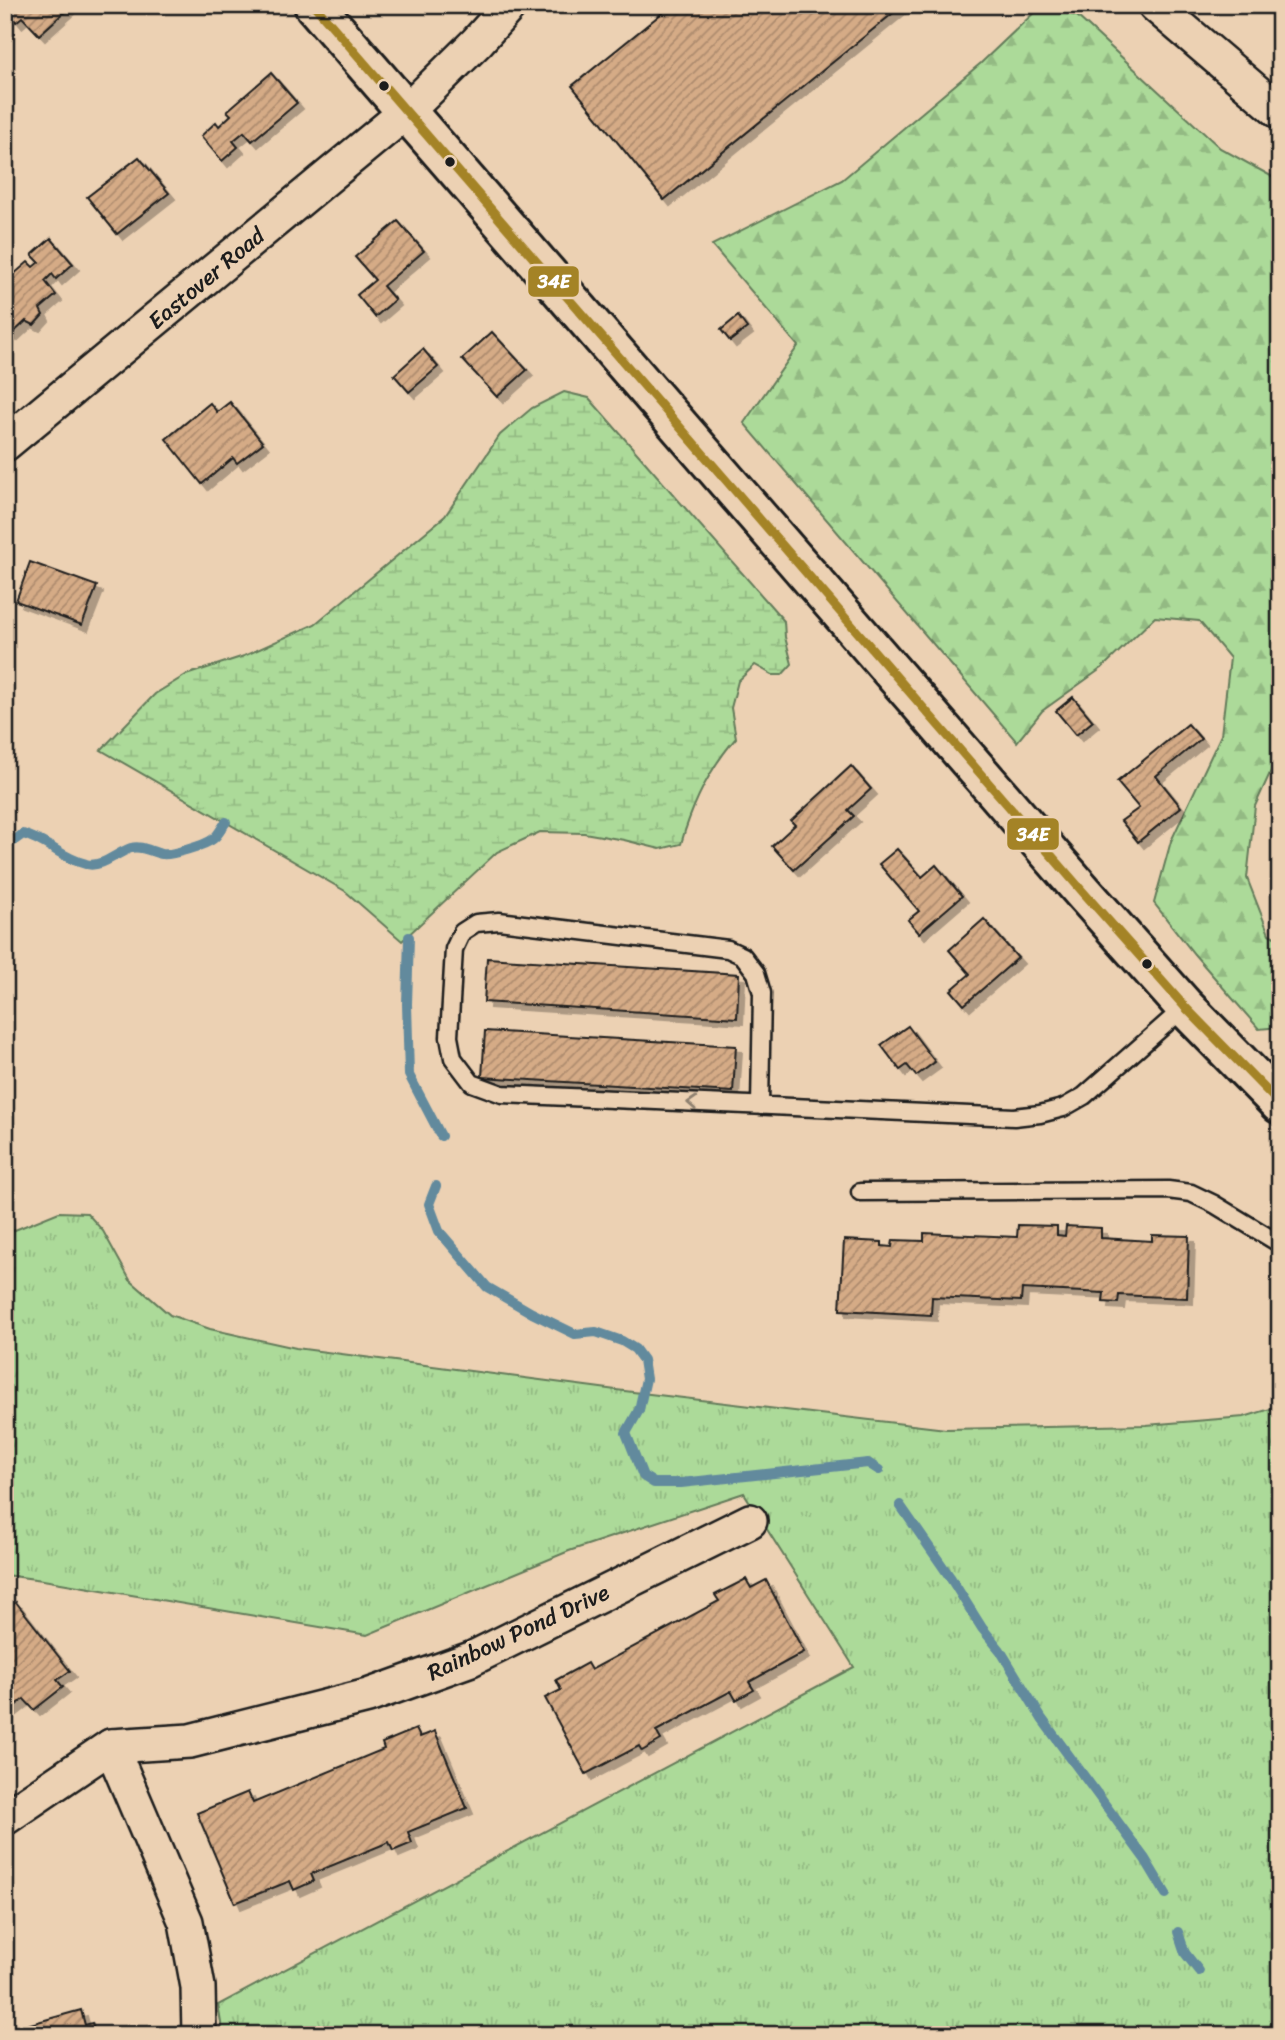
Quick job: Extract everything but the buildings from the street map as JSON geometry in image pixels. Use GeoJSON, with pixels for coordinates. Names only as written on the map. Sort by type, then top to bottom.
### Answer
{"type":"FeatureCollection","features":[{"type":"Feature","properties":{"kind":"main road"},"geometry":{"type":"LineString","coordinates":[[314,5],[1083,892],[1185,1007],[1280,1104]]}},
{"type":"Feature","properties":{"kind":"street","name":"Eastover Road"},"geometry":{"type":"LineString","coordinates":[[5,444],[406,112],[477,42],[510,5]]}},
{"type":"Feature","properties":{"kind":"street"},"geometry":{"type":"LineString","coordinates":[[1155,5],[1280,112]]}},
{"type":"Feature","properties":{"kind":"street","name":"Rainbow Pond Drive"},"geometry":{"type":"LineString","coordinates":[[111,1746],[190,1741],[368,1696],[471,1659],[750,1521]]}},
{"type":"Feature","properties":{"kind":"street"},"geometry":{"type":"LineString","coordinates":[[5,1818],[111,1746],[186,1922],[198,1987],[199,2035]]}},
{"type":"Feature","properties":{"kind":"lane"},"geometry":{"type":"LineString","coordinates":[[760,1106],[762,993],[756,973],[743,956],[728,948],[499,921],[476,923],[462,932],[454,949],[449,1037],[453,1058],[472,1083],[502,1094],[760,1106],[1014,1117],[1040,1114],[1063,1108],[1084,1096],[1185,1007]]}},
{"type":"Feature","properties":{"kind":"lane"},"geometry":{"type":"LineString","coordinates":[[860,1192],[1168,1189],[1191,1193],[1214,1203],[1280,1244]]}},
{"type":"Feature","properties":{"kind":"green space"},"geometry":{"type":"Polygon","coordinates":[[[1041,6],[1077,16],[1220,148],[1280,181],[1280,751],[1255,806],[1247,878],[1269,934],[1280,940],[1280,1027],[1259,1029],[1154,903],[1171,841],[1221,735],[1230,658],[1199,621],[1155,617],[1102,668],[1042,711],[1017,742],[744,423],[798,346],[712,245],[842,180],[981,63],[1041,6]]]}},
{"type":"Feature","properties":{"kind":"green space"},"geometry":{"type":"Polygon","coordinates":[[[564,392],[589,398],[784,621],[792,664],[782,675],[773,675],[755,665],[738,681],[731,708],[736,738],[702,788],[681,844],[660,849],[584,833],[540,832],[497,852],[402,941],[345,891],[101,750],[155,694],[186,675],[244,656],[315,624],[445,516],[500,435],[532,408],[564,392]]]}},
{"type":"Feature","properties":{"kind":"green space"},"geometry":{"type":"Polygon","coordinates":[[[59,1212],[87,1213],[103,1231],[130,1280],[170,1315],[210,1329],[296,1348],[616,1390],[946,1429],[1146,1425],[1244,1417],[1280,1406],[1280,2035],[223,2035],[218,2005],[854,1667],[744,1493],[569,1551],[367,1635],[5,1575],[5,1234],[59,1212]]]}},
{"type":"Feature","properties":{"kind":"waterway"},"geometry":{"type":"LineString","coordinates":[[5,847],[23,834],[78,862],[92,865],[135,847],[166,854],[187,850],[213,839],[226,822]]}},
{"type":"Feature","properties":{"kind":"waterway"},"geometry":{"type":"LineString","coordinates":[[409,937],[409,1075],[441,1136]]}},
{"type":"Feature","properties":{"kind":"waterway"},"geometry":{"type":"LineString","coordinates":[[436,1186],[429,1204],[439,1231],[487,1287],[575,1334],[596,1332],[622,1341],[635,1349],[643,1360],[646,1379],[639,1410],[626,1433],[643,1476],[654,1483],[681,1483],[868,1463],[879,1470]]}},
{"type":"Feature","properties":{"kind":"waterway"},"geometry":{"type":"LineString","coordinates":[[900,1505],[982,1628],[1000,1650],[1042,1719],[1145,1859],[1166,1894]]}},
{"type":"Feature","properties":{"kind":"waterway"},"geometry":{"type":"LineString","coordinates":[[1178,1932],[1185,1953],[1199,1971]]}},
{"type":"Feature","properties":{"kind":"transit line","name":"34E"},"geometry":{"type":"LineString","coordinates":[[314,5],[1083,892],[1185,1007],[1280,1104]]}}]}
